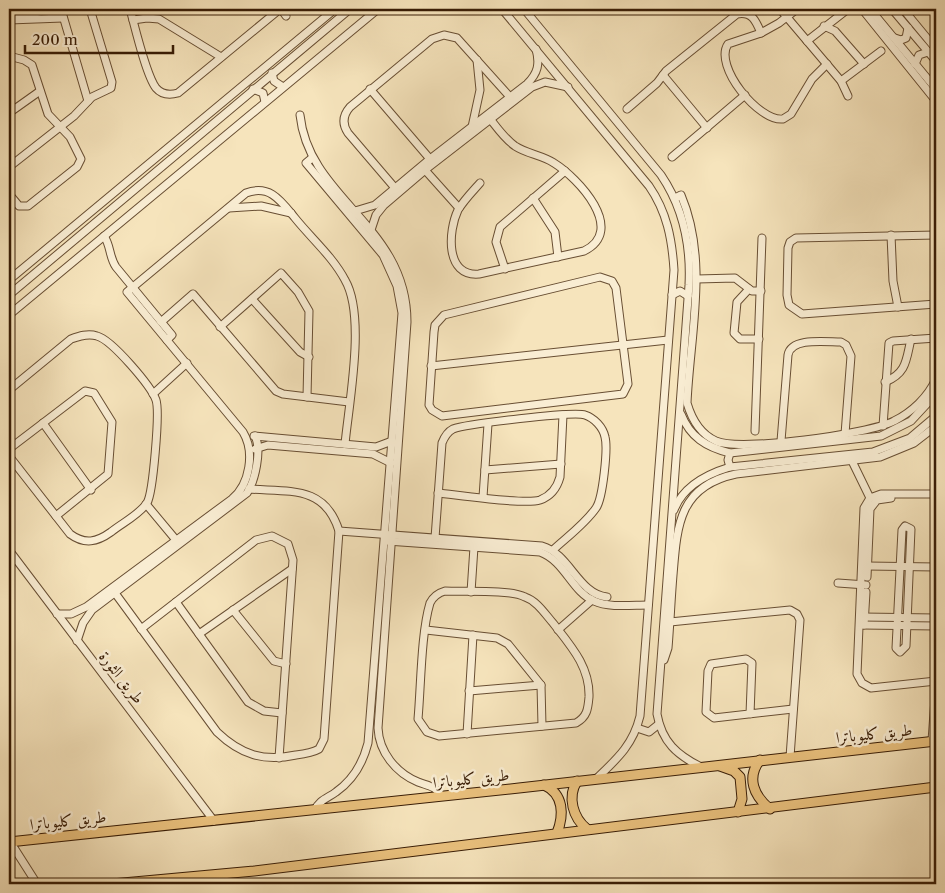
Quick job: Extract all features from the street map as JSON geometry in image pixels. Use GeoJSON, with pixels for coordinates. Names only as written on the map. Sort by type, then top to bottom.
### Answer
{"type":"FeatureCollection","features":[{"type":"Feature","properties":{"kind":"main road","name":"طريق كليوباترا"},"geometry":{"type":"LineString","coordinates":[[9,841],[214,821],[934,741]]}},
{"type":"Feature","properties":{"kind":"main road"},"geometry":{"type":"LineString","coordinates":[[760,760],[753,775],[754,792],[759,800],[770,808]]}},
{"type":"Feature","properties":{"kind":"main road"},"geometry":{"type":"LineString","coordinates":[[718,765],[734,771],[740,777],[742,799],[738,812]]}},
{"type":"Feature","properties":{"kind":"main road"},"geometry":{"type":"LineString","coordinates":[[577,781],[572,795],[574,811],[579,821],[587,829]]}},
{"type":"Feature","properties":{"kind":"main road"},"geometry":{"type":"LineString","coordinates":[[544,785],[553,790],[560,802],[561,816],[557,833]]}},
{"type":"Feature","properties":{"kind":"main road"},"geometry":{"type":"LineString","coordinates":[[112,884],[254,871],[936,787]]}},
{"type":"Feature","properties":{"kind":"street"},"geometry":{"type":"LineString","coordinates":[[9,15],[29,15],[50,9]]}},
{"type":"Feature","properties":{"kind":"street"},"geometry":{"type":"LineString","coordinates":[[60,9],[88,102]]}},
{"type":"Feature","properties":{"kind":"street"},"geometry":{"type":"LineString","coordinates":[[9,167],[60,128],[92,97],[109,90],[112,82],[90,9]]}},
{"type":"Feature","properties":{"kind":"street"},"geometry":{"type":"LineString","coordinates":[[130,9],[152,80],[160,92],[170,95],[178,93],[280,9],[286,16]]}},
{"type":"Feature","properties":{"kind":"street"},"geometry":{"type":"LineString","coordinates":[[9,280],[334,9]]}},
{"type":"Feature","properties":{"kind":"street"},"geometry":{"type":"LineString","coordinates":[[9,294],[350,9]]}},
{"type":"Feature","properties":{"kind":"street"},"geometry":{"type":"LineString","coordinates":[[9,315],[378,9]]}},
{"type":"Feature","properties":{"kind":"street"},"geometry":{"type":"LineString","coordinates":[[502,9],[644,179],[658,200],[669,230],[674,270],[640,716],[637,728],[624,753],[596,779]]}},
{"type":"Feature","properties":{"kind":"street"},"geometry":{"type":"LineString","coordinates":[[524,9],[656,168],[675,198],[688,236],[690,268],[687,351],[688,403],[694,422],[701,430],[713,439],[727,445],[861,440],[888,434],[911,421],[936,394]]}},
{"type":"Feature","properties":{"kind":"street"},"geometry":{"type":"LineString","coordinates":[[780,9],[827,64],[841,82],[848,96]]}},
{"type":"Feature","properties":{"kind":"street"},"geometry":{"type":"LineString","coordinates":[[797,9],[761,33],[730,42],[725,48],[732,77],[745,95],[772,117],[783,119],[790,114],[808,84],[827,64]]}},
{"type":"Feature","properties":{"kind":"street"},"geometry":{"type":"LineString","coordinates":[[807,41],[848,9]]}},
{"type":"Feature","properties":{"kind":"street"},"geometry":{"type":"LineString","coordinates":[[892,9],[936,61]]}},
{"type":"Feature","properties":{"kind":"street"},"geometry":{"type":"LineString","coordinates":[[903,9],[936,49]]}},
{"type":"Feature","properties":{"kind":"street"},"geometry":{"type":"LineString","coordinates":[[867,10],[894,38],[936,89]]}},
{"type":"Feature","properties":{"kind":"street"},"geometry":{"type":"LineString","coordinates":[[867,10],[936,101]]}},
{"type":"Feature","properties":{"kind":"street"},"geometry":{"type":"LineString","coordinates":[[626,109],[657,83],[663,75],[737,14],[752,16],[761,33]]}},
{"type":"Feature","properties":{"kind":"street"},"geometry":{"type":"LineString","coordinates":[[9,20],[63,18]]}},
{"type":"Feature","properties":{"kind":"street"},"geometry":{"type":"LineString","coordinates":[[133,20],[159,19],[221,57]]}},
{"type":"Feature","properties":{"kind":"street"},"geometry":{"type":"LineString","coordinates":[[833,19],[835,31]]}},
{"type":"Feature","properties":{"kind":"street"},"geometry":{"type":"LineString","coordinates":[[824,26],[835,31],[864,64]]}},
{"type":"Feature","properties":{"kind":"street"},"geometry":{"type":"LineString","coordinates":[[894,38],[904,39],[908,36],[908,28]]}},
{"type":"Feature","properties":{"kind":"street"},"geometry":{"type":"LineString","coordinates":[[395,188],[348,133],[344,125],[346,111],[370,89],[438,36],[448,35],[457,38],[510,98]]}},
{"type":"Feature","properties":{"kind":"street"},"geometry":{"type":"LineString","coordinates":[[355,211],[374,206],[430,159],[527,84],[537,71],[539,65],[535,47]]}},
{"type":"Feature","properties":{"kind":"street"},"geometry":{"type":"LineString","coordinates":[[841,82],[881,51]]}},
{"type":"Feature","properties":{"kind":"street"},"geometry":{"type":"LineString","coordinates":[[915,64],[919,55],[928,52]]}},
{"type":"Feature","properties":{"kind":"street"},"geometry":{"type":"LineString","coordinates":[[9,56],[24,60],[32,65],[48,114],[70,137],[80,154],[80,164],[28,206],[19,206],[9,194]]}},
{"type":"Feature","properties":{"kind":"street"},"geometry":{"type":"LineString","coordinates":[[472,127],[480,90],[477,60]]}},
{"type":"Feature","properties":{"kind":"street"},"geometry":{"type":"LineString","coordinates":[[272,73],[274,80],[283,87]]}},
{"type":"Feature","properties":{"kind":"street"},"geometry":{"type":"LineString","coordinates":[[663,75],[707,128]]}},
{"type":"Feature","properties":{"kind":"street"},"geometry":{"type":"LineString","coordinates":[[371,230],[379,210],[425,170],[538,84],[550,82],[568,87]]}},
{"type":"Feature","properties":{"kind":"street"},"geometry":{"type":"LineString","coordinates":[[253,89],[263,93],[265,102]]}},
{"type":"Feature","properties":{"kind":"street"},"geometry":{"type":"LineString","coordinates":[[370,89],[430,159]]}},
{"type":"Feature","properties":{"kind":"street"},"geometry":{"type":"LineString","coordinates":[[9,114],[40,91]]}},
{"type":"Feature","properties":{"kind":"street"},"geometry":{"type":"LineString","coordinates":[[672,157],[745,95]]}},
{"type":"Feature","properties":{"kind":"street"},"geometry":{"type":"LineString","coordinates":[[300,115],[309,161],[378,248],[398,286],[402,323],[392,441],[378,734],[385,752],[397,769],[413,780],[436,789],[441,796]]}},
{"type":"Feature","properties":{"kind":"street"},"geometry":{"type":"LineString","coordinates":[[480,183],[459,208],[451,237],[453,256],[457,266],[462,271],[472,274],[558,257],[590,248],[597,239],[601,226],[596,206],[565,171],[549,160],[514,145],[491,120]]}},
{"type":"Feature","properties":{"kind":"street"},"geometry":{"type":"LineString","coordinates":[[185,133],[191,141]]}},
{"type":"Feature","properties":{"kind":"street"},"geometry":{"type":"LineString","coordinates":[[309,161],[371,230],[396,266],[404,288],[407,310],[370,736],[364,758],[352,777],[337,791],[322,801],[315,810]]}},
{"type":"Feature","properties":{"kind":"street"},"geometry":{"type":"LineString","coordinates":[[425,170],[459,208]]}},
{"type":"Feature","properties":{"kind":"street"},"geometry":{"type":"LineString","coordinates":[[505,268],[497,246],[498,230],[565,171]]}},
{"type":"Feature","properties":{"kind":"street"},"geometry":{"type":"LineString","coordinates":[[130,290],[246,193],[261,190],[275,196],[342,274],[353,298],[356,327],[345,444]]}},
{"type":"Feature","properties":{"kind":"street"},"geometry":{"type":"LineString","coordinates":[[660,667],[668,648],[672,517],[680,411],[697,280],[697,256],[691,222],[681,195],[675,198]]}},
{"type":"Feature","properties":{"kind":"street"},"geometry":{"type":"LineString","coordinates":[[533,198],[555,232],[558,257]]}},
{"type":"Feature","properties":{"kind":"street"},"geometry":{"type":"LineString","coordinates":[[228,208],[261,206],[291,213]]}},
{"type":"Feature","properties":{"kind":"street"},"geometry":{"type":"LineString","coordinates":[[891,235],[893,281],[898,307]]}},
{"type":"Feature","properties":{"kind":"street"},"geometry":{"type":"LineString","coordinates":[[936,235],[799,237],[793,240],[788,248],[787,300],[792,309],[802,314],[936,304]]}},
{"type":"Feature","properties":{"kind":"street"},"geometry":{"type":"LineString","coordinates":[[104,236],[110,245],[114,264],[130,290],[170,338]]}},
{"type":"Feature","properties":{"kind":"street"},"geometry":{"type":"LineString","coordinates":[[755,431],[762,238]]}},
{"type":"Feature","properties":{"kind":"street"},"geometry":{"type":"LineString","coordinates":[[674,270],[682,274],[690,268]]}},
{"type":"Feature","properties":{"kind":"street"},"geometry":{"type":"LineString","coordinates":[[220,327],[281,273],[298,292],[309,311],[307,397]]}},
{"type":"Feature","properties":{"kind":"street"},"geometry":{"type":"LineString","coordinates":[[600,277],[612,281],[616,288],[623,344],[627,388],[620,396],[442,416],[432,410],[429,405],[435,326],[444,315],[600,277]]}},
{"type":"Feature","properties":{"kind":"street"},"geometry":{"type":"LineString","coordinates":[[697,280],[735,278],[749,289],[761,291]]}},
{"type":"Feature","properties":{"kind":"street"},"geometry":{"type":"LineString","coordinates":[[749,289],[737,302],[734,333],[740,339],[759,339]]}},
{"type":"Feature","properties":{"kind":"street"},"geometry":{"type":"LineString","coordinates":[[77,641],[90,608],[212,518],[235,497],[243,487],[249,450],[246,437],[187,364],[161,322],[130,290]]}},
{"type":"Feature","properties":{"kind":"street"},"geometry":{"type":"LineString","coordinates":[[672,296],[680,291],[688,296]]}},
{"type":"Feature","properties":{"kind":"street"},"geometry":{"type":"LineString","coordinates":[[161,322],[192,294],[276,391],[283,394],[349,402]]}},
{"type":"Feature","properties":{"kind":"street"},"geometry":{"type":"LineString","coordinates":[[252,299],[300,352],[309,357]]}},
{"type":"Feature","properties":{"kind":"street"},"geometry":{"type":"LineString","coordinates":[[9,390],[71,339],[93,335],[104,339],[113,346],[153,394],[157,414],[151,490],[146,504],[107,535],[94,542],[76,539],[9,456]]}},
{"type":"Feature","properties":{"kind":"street"},"geometry":{"type":"LineString","coordinates":[[883,426],[889,343],[891,341],[936,338]]}},
{"type":"Feature","properties":{"kind":"street"},"geometry":{"type":"LineString","coordinates":[[885,382],[897,377],[903,369],[911,339]]}},
{"type":"Feature","properties":{"kind":"street"},"geometry":{"type":"LineString","coordinates":[[431,366],[668,340]]}},
{"type":"Feature","properties":{"kind":"street"},"geometry":{"type":"LineString","coordinates":[[786,443],[788,355],[790,348],[796,344],[841,342],[850,350],[852,356],[845,434]]}},
{"type":"Feature","properties":{"kind":"street"},"geometry":{"type":"LineString","coordinates":[[153,394],[187,364]]}},
{"type":"Feature","properties":{"kind":"street"},"geometry":{"type":"LineString","coordinates":[[680,411],[686,427],[698,440],[713,448],[730,453],[883,426],[910,412],[923,399],[936,379]]}},
{"type":"Feature","properties":{"kind":"street"},"geometry":{"type":"LineString","coordinates":[[9,449],[85,391],[94,393],[112,418],[108,474],[91,490],[56,516]]}},
{"type":"Feature","properties":{"kind":"street"},"geometry":{"type":"LineString","coordinates":[[435,538],[444,437],[454,429],[563,414],[585,415],[603,430],[606,438],[603,488],[597,507],[553,550]]}},
{"type":"Feature","properties":{"kind":"street"},"geometry":{"type":"LineString","coordinates":[[438,493],[532,502],[544,498],[557,486],[561,464],[563,414]]}},
{"type":"Feature","properties":{"kind":"street"},"geometry":{"type":"LineString","coordinates":[[701,767],[674,749],[663,735],[657,714],[670,574],[678,523],[687,505],[700,490],[723,477],[886,448],[910,438],[936,416]]}},
{"type":"Feature","properties":{"kind":"street"},"geometry":{"type":"LineString","coordinates":[[43,423],[91,490]]}},
{"type":"Feature","properties":{"kind":"street"},"geometry":{"type":"LineString","coordinates":[[483,497],[488,424]]}},
{"type":"Feature","properties":{"kind":"street"},"geometry":{"type":"LineString","coordinates":[[672,517],[676,505],[694,484],[705,477],[730,467],[852,462],[880,457],[914,444],[936,426]]}},
{"type":"Feature","properties":{"kind":"street"},"geometry":{"type":"LineString","coordinates":[[246,437],[255,436],[376,446],[392,441]]}},
{"type":"Feature","properties":{"kind":"street"},"geometry":{"type":"LineString","coordinates":[[159,557],[176,540],[244,497],[250,489],[258,447],[255,436]]}},
{"type":"Feature","properties":{"kind":"street"},"geometry":{"type":"LineString","coordinates":[[249,450],[268,445],[373,454],[391,462]]}},
{"type":"Feature","properties":{"kind":"street"},"geometry":{"type":"LineString","coordinates":[[730,453],[728,460],[730,467]]}},
{"type":"Feature","properties":{"kind":"street"},"geometry":{"type":"LineString","coordinates":[[852,462],[874,498]]}},
{"type":"Feature","properties":{"kind":"street"},"geometry":{"type":"LineString","coordinates":[[485,470],[561,464]]}},
{"type":"Feature","properties":{"kind":"street"},"geometry":{"type":"LineString","coordinates":[[115,593],[217,732],[230,745],[246,754],[263,758],[279,758],[316,751],[322,746],[324,739],[339,531],[326,507],[314,496],[250,489]]}},
{"type":"Feature","properties":{"kind":"street"},"geometry":{"type":"LineString","coordinates":[[874,498],[919,494],[935,495]]}},
{"type":"Feature","properties":{"kind":"street"},"geometry":{"type":"LineString","coordinates":[[874,498],[866,512],[864,585],[857,674],[864,684],[871,688],[936,682],[934,741]]}},
{"type":"Feature","properties":{"kind":"street"},"geometry":{"type":"LineString","coordinates":[[146,504],[176,540]]}},
{"type":"Feature","properties":{"kind":"street"},"geometry":{"type":"LineString","coordinates":[[908,526],[911,529],[910,567],[906,646],[900,652],[896,648],[896,621],[902,530],[908,526]]}},
{"type":"Feature","properties":{"kind":"street"},"geometry":{"type":"LineString","coordinates":[[339,531],[474,547],[541,549],[592,600],[604,604],[648,605]]}},
{"type":"Feature","properties":{"kind":"street"},"geometry":{"type":"LineString","coordinates":[[141,629],[264,536],[272,536],[288,544],[292,551],[292,569],[279,758]]}},
{"type":"Feature","properties":{"kind":"street"},"geometry":{"type":"LineString","coordinates":[[388,538],[435,538],[553,550],[593,592],[607,597]]}},
{"type":"Feature","properties":{"kind":"street"},"geometry":{"type":"LineString","coordinates":[[864,585],[867,566],[865,539]]}},
{"type":"Feature","properties":{"kind":"street"},"geometry":{"type":"LineString","coordinates":[[471,592],[474,547]]}},
{"type":"Feature","properties":{"kind":"street","name":"طريق الثورة"},"geometry":{"type":"LineString","coordinates":[[9,550],[214,821]]}},
{"type":"Feature","properties":{"kind":"street"},"geometry":{"type":"LineString","coordinates":[[867,566],[936,567]]}},
{"type":"Feature","properties":{"kind":"street"},"geometry":{"type":"LineString","coordinates":[[199,634],[292,569]]}},
{"type":"Feature","properties":{"kind":"street"},"geometry":{"type":"LineString","coordinates":[[57,614],[70,614],[90,608],[115,593],[139,572]]}},
{"type":"Feature","properties":{"kind":"street"},"geometry":{"type":"LineString","coordinates":[[838,583],[864,585]]}},
{"type":"Feature","properties":{"kind":"street"},"geometry":{"type":"LineString","coordinates":[[445,591],[471,592],[515,594],[527,597],[537,605],[582,662],[587,673],[589,684],[588,710],[584,718],[576,723],[467,734],[433,735],[423,728],[418,719],[430,603],[436,595],[445,591]]}},
{"type":"Feature","properties":{"kind":"street"},"geometry":{"type":"LineString","coordinates":[[558,630],[592,600]]}},
{"type":"Feature","properties":{"kind":"street"},"geometry":{"type":"LineString","coordinates":[[176,602],[248,702],[264,711],[282,713]]}},
{"type":"Feature","properties":{"kind":"street"},"geometry":{"type":"LineString","coordinates":[[233,610],[274,661],[286,664]]}},
{"type":"Feature","properties":{"kind":"street"},"geometry":{"type":"LineString","coordinates":[[670,622],[794,611],[800,620],[790,757]]}},
{"type":"Feature","properties":{"kind":"street"},"geometry":{"type":"LineString","coordinates":[[907,622],[936,618]]}},
{"type":"Feature","properties":{"kind":"street"},"geometry":{"type":"LineString","coordinates":[[862,621],[896,621],[936,626]]}},
{"type":"Feature","properties":{"kind":"street"},"geometry":{"type":"LineString","coordinates":[[426,630],[497,638],[508,644],[541,686],[542,726]]}},
{"type":"Feature","properties":{"kind":"street"},"geometry":{"type":"LineString","coordinates":[[467,734],[473,635]]}},
{"type":"Feature","properties":{"kind":"street"},"geometry":{"type":"LineString","coordinates":[[750,714],[752,663],[746,659],[711,664],[708,671],[707,714],[714,718],[750,714],[793,709]]}},
{"type":"Feature","properties":{"kind":"street"},"geometry":{"type":"LineString","coordinates":[[470,691],[541,686]]}},
{"type":"Feature","properties":{"kind":"street"},"geometry":{"type":"LineString","coordinates":[[637,728],[649,732],[659,724]]}},
{"type":"Feature","properties":{"kind":"street"},"geometry":{"type":"LineString","coordinates":[[370,736],[375,738],[378,734]]}},
{"type":"Feature","properties":{"kind":"street"},"geometry":{"type":"LineString","coordinates":[[9,841],[37,884]]}}]}
